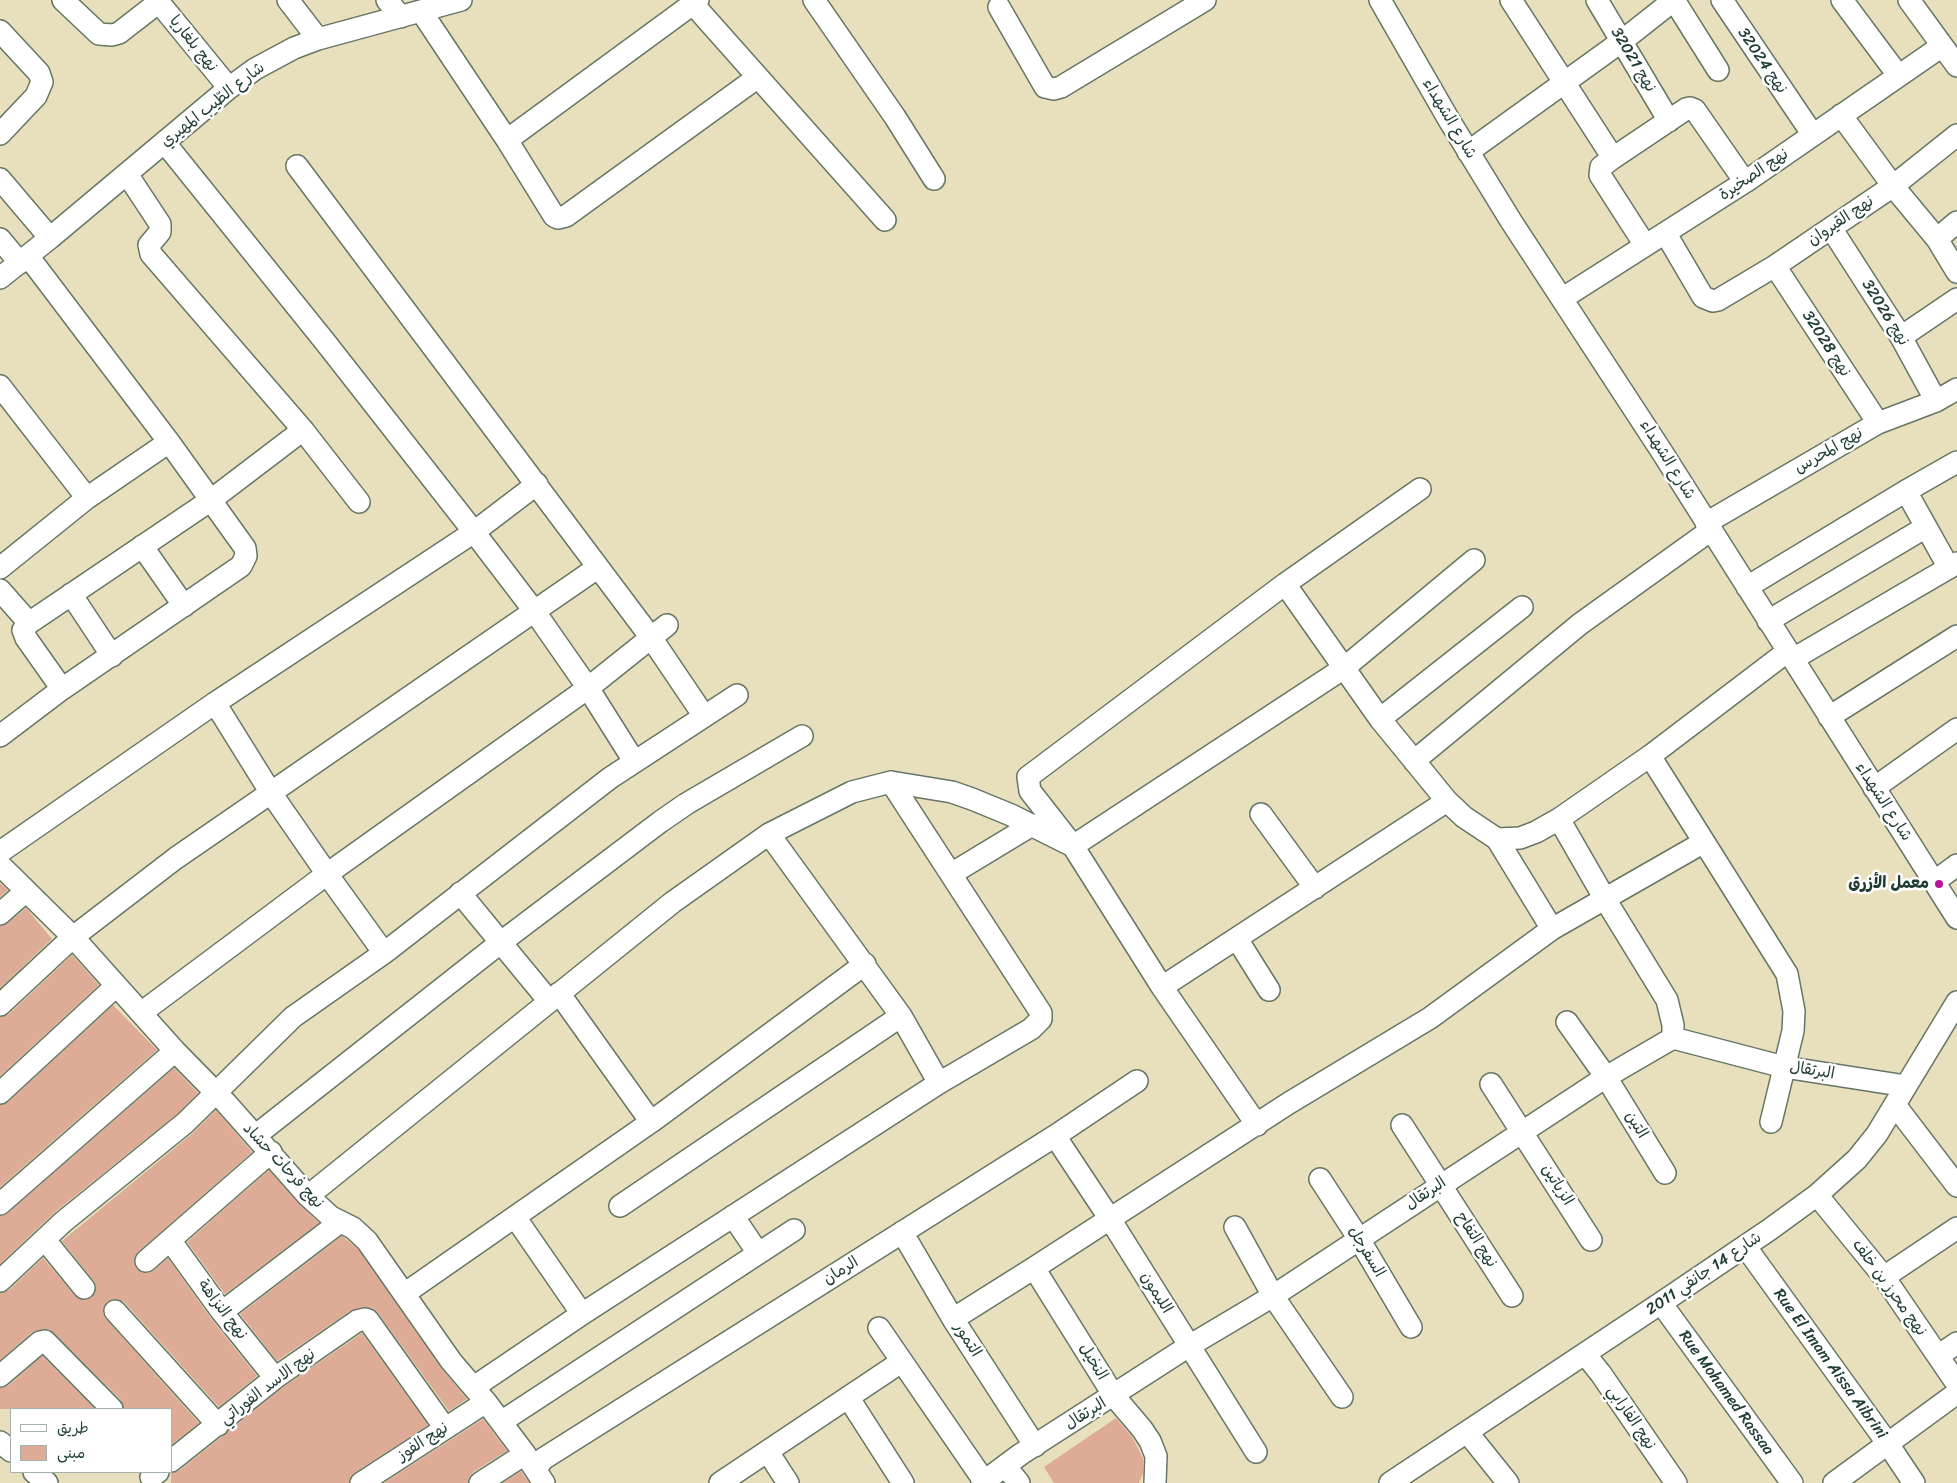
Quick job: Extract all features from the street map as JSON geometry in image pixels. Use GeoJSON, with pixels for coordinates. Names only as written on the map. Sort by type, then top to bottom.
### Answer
{"type":"FeatureCollection","features":[{"type":"Feature","properties":{"kind":"street"},"geometry":{"type":"LineString","coordinates":[[64,0],[98,34],[112,36],[120,33],[158,1]]}},
{"type":"Feature","properties":{"kind":"street"},"geometry":{"type":"LineString","coordinates":[[288,0],[318,39]]}},
{"type":"Feature","properties":{"kind":"street"},"geometry":{"type":"LineString","coordinates":[[387,0],[411,14],[507,140],[554,216],[562,217],[758,77]]}},
{"type":"Feature","properties":{"kind":"street","name":"شارع الطّيب المهيري"},"geometry":{"type":"LineString","coordinates":[[0,278],[229,88],[255,69],[275,57],[318,39],[461,0]]}},
{"type":"Feature","properties":{"kind":"street"},"geometry":{"type":"LineString","coordinates":[[814,0],[895,117],[934,179]]}},
{"type":"Feature","properties":{"kind":"street"},"geometry":{"type":"LineString","coordinates":[[1002,2],[1045,88],[1054,90],[1205,0]]}},
{"type":"Feature","properties":{"kind":"street","name":"شارع الشهداء"},"geometry":{"type":"LineString","coordinates":[[1380,0],[1468,152],[1791,655],[1957,918]]}},
{"type":"Feature","properties":{"kind":"street"},"geometry":{"type":"LineString","coordinates":[[1511,0],[1613,158]]}},
{"type":"Feature","properties":{"kind":"street","name":"نهج 32021"},"geometry":{"type":"LineString","coordinates":[[1597,0],[1669,121]]}},
{"type":"Feature","properties":{"kind":"street"},"geometry":{"type":"LineString","coordinates":[[1468,152],[1564,84],[1674,0],[1718,70]]}},
{"type":"Feature","properties":{"kind":"street","name":"نهج 32024"},"geometry":{"type":"LineString","coordinates":[[1722,0],[1808,129]]}},
{"type":"Feature","properties":{"kind":"street"},"geometry":{"type":"LineString","coordinates":[[1842,0],[1898,75]]}},
{"type":"Feature","properties":{"kind":"street"},"geometry":{"type":"LineString","coordinates":[[1909,0],[1957,66]]}},
{"type":"Feature","properties":{"kind":"street","name":"نهج بلغاريا"},"geometry":{"type":"LineString","coordinates":[[158,1],[229,88]]}},
{"type":"Feature","properties":{"kind":"street"},"geometry":{"type":"LineString","coordinates":[[507,140],[695,2],[758,77],[885,220]]}},
{"type":"Feature","properties":{"kind":"street"},"geometry":{"type":"LineString","coordinates":[[0,31],[39,73],[42,82],[36,96],[0,134]]}},
{"type":"Feature","properties":{"kind":"street","name":"نهج الصخيرة"},"geometry":{"type":"LineString","coordinates":[[1563,298],[1745,182],[1808,129],[1842,115],[1942,46]]}},
{"type":"Feature","properties":{"kind":"street"},"geometry":{"type":"LineString","coordinates":[[1645,245],[1600,175],[1601,168],[1686,109],[1695,110],[1745,182]]}},
{"type":"Feature","properties":{"kind":"street"},"geometry":{"type":"LineString","coordinates":[[1842,115],[1893,186],[1937,239],[1957,272]]}},
{"type":"Feature","properties":{"kind":"street","name":"نهج القيروان"},"geometry":{"type":"LineString","coordinates":[[1666,234],[1703,297],[1714,301],[1718,300],[1775,266],[1893,186],[1957,135]]}},
{"type":"Feature","properties":{"kind":"street"},"geometry":{"type":"LineString","coordinates":[[165,143],[474,532],[588,688],[634,761]]}},
{"type":"Feature","properties":{"kind":"street"},"geometry":{"type":"LineString","coordinates":[[297,166],[537,484],[597,568],[660,632],[704,716]]}},
{"type":"Feature","properties":{"kind":"street"},"geometry":{"type":"LineString","coordinates":[[127,174],[160,224],[160,232],[149,245],[151,254],[303,430],[359,502]]}},
{"type":"Feature","properties":{"kind":"street"},"geometry":{"type":"LineString","coordinates":[[0,180],[50,238]]}},
{"type":"Feature","properties":{"kind":"street"},"geometry":{"type":"LineString","coordinates":[[1937,239],[1957,222]]}},
{"type":"Feature","properties":{"kind":"street","name":"نهج 32026"},"geometry":{"type":"LineString","coordinates":[[1831,228],[1901,337],[1936,401]]}},
{"type":"Feature","properties":{"kind":"street"},"geometry":{"type":"LineString","coordinates":[[0,239],[24,260],[169,442],[245,548],[246,556],[240,566],[62,689],[0,736]]}},
{"type":"Feature","properties":{"kind":"street","name":"نهج 32028"},"geometry":{"type":"LineString","coordinates":[[1775,266],[1878,423]]}},
{"type":"Feature","properties":{"kind":"street"},"geometry":{"type":"LineString","coordinates":[[1901,337],[1957,300]]}},
{"type":"Feature","properties":{"kind":"street"},"geometry":{"type":"LineString","coordinates":[[0,386],[86,498]]}},
{"type":"Feature","properties":{"kind":"street","name":"نهج المحرس"},"geometry":{"type":"LineString","coordinates":[[1414,761],[1580,624],[1709,527],[1878,423],[1936,401],[1957,390]]}},
{"type":"Feature","properties":{"kind":"street"},"geometry":{"type":"LineString","coordinates":[[62,689],[26,638],[24,630],[29,623],[211,500],[303,430]]}},
{"type":"Feature","properties":{"kind":"street"},"geometry":{"type":"LineString","coordinates":[[0,568],[86,498],[169,442]]}},
{"type":"Feature","properties":{"kind":"street"},"geometry":{"type":"LineString","coordinates":[[1747,587],[1957,462]]}},
{"type":"Feature","properties":{"kind":"street"},"geometry":{"type":"LineString","coordinates":[[0,852],[215,703],[474,532],[537,484]]}},
{"type":"Feature","properties":{"kind":"street"},"geometry":{"type":"LineString","coordinates":[[1257,1125],[1162,987],[1073,846],[1030,791],[1028,776],[1285,584],[1420,489]]}},
{"type":"Feature","properties":{"kind":"street"},"geometry":{"type":"LineString","coordinates":[[1497,840],[1520,838],[1536,832],[1559,819],[1791,655],[1953,566],[1926,527],[1906,491]]}},
{"type":"Feature","properties":{"kind":"street"},"geometry":{"type":"LineString","coordinates":[[1768,621],[1926,527]]}},
{"type":"Feature","properties":{"kind":"street"},"geometry":{"type":"LineString","coordinates":[[142,546],[184,606]]}},
{"type":"Feature","properties":{"kind":"street"},"geometry":{"type":"LineString","coordinates":[[1073,846],[1344,668],[1474,560]]}},
{"type":"Feature","properties":{"kind":"street"},"geometry":{"type":"LineString","coordinates":[[0,1005],[73,937],[176,858],[597,568]]}},
{"type":"Feature","properties":{"kind":"street"},"geometry":{"type":"LineString","coordinates":[[1285,584],[1380,719],[1447,801],[1464,817],[1497,840],[1552,929]]}},
{"type":"Feature","properties":{"kind":"street"},"geometry":{"type":"LineString","coordinates":[[0,590],[29,623]]}},
{"type":"Feature","properties":{"kind":"street"},"geometry":{"type":"LineString","coordinates":[[71,594],[112,656]]}},
{"type":"Feature","properties":{"kind":"street"},"geometry":{"type":"LineString","coordinates":[[1380,719],[1522,607]]}},
{"type":"Feature","properties":{"kind":"street"},"geometry":{"type":"LineString","coordinates":[[141,1013],[327,874],[588,688],[660,632]]}},
{"type":"Feature","properties":{"kind":"street"},"geometry":{"type":"LineString","coordinates":[[1829,717],[1957,636]]}},
{"type":"Feature","properties":{"kind":"street"},"geometry":{"type":"LineString","coordinates":[[0,1281],[63,1222],[162,1142],[216,1093],[293,1017],[384,952],[634,761],[737,695]]}},
{"type":"Feature","properties":{"kind":"street"},"geometry":{"type":"LineString","coordinates":[[215,703],[271,792],[327,874],[384,952]]}},
{"type":"Feature","properties":{"kind":"street"},"geometry":{"type":"LineString","coordinates":[[1874,788],[1957,729]]}},
{"type":"Feature","properties":{"kind":"street"},"geometry":{"type":"LineString","coordinates":[[255,1136],[500,943],[686,804],[802,736]]}},
{"type":"Feature","properties":{"kind":"street"},"geometry":{"type":"LineString","coordinates":[[1650,756],[1787,974],[1794,1011],[1793,1031],[1771,1122]]}},
{"type":"Feature","properties":{"kind":"street"},"geometry":{"type":"LineString","coordinates":[[308,1196],[673,902],[769,834],[852,792],[891,782],[952,792],[972,798],[1073,846]]}},
{"type":"Feature","properties":{"kind":"street"},"geometry":{"type":"LineString","coordinates":[[891,782],[951,874],[1032,825]]}},
{"type":"Feature","properties":{"kind":"street"},"geometry":{"type":"LineString","coordinates":[[1162,987],[1447,801]]}},
{"type":"Feature","properties":{"kind":"street"},"geometry":{"type":"LineString","coordinates":[[1261,814],[1315,888]]}},
{"type":"Feature","properties":{"kind":"street"},"geometry":{"type":"LineString","coordinates":[[1559,819],[1605,900],[1667,1000],[1674,1025],[1673,1038]]}},
{"type":"Feature","properties":{"kind":"street"},"geometry":{"type":"LineString","coordinates":[[769,834],[901,1016],[939,1083]]}},
{"type":"Feature","properties":{"kind":"street"},"geometry":{"type":"LineString","coordinates":[[953,1319],[1288,1104],[1430,1018],[1552,929],[1704,842]]}},
{"type":"Feature","properties":{"kind":"street","name":"نهج فرحات حشاد"},"geometry":{"type":"LineString","coordinates":[[0,865],[73,937],[175,1051],[271,1152],[308,1196],[322,1209],[362,1235],[451,1361],[480,1394],[537,1466]]}},
{"type":"Feature","properties":{"kind":"street"},"geometry":{"type":"LineString","coordinates":[[1934,882],[1957,865]]}},
{"type":"Feature","properties":{"kind":"street","name":"نهج الفوز"},"geometry":{"type":"LineString","coordinates":[[361,1483],[445,1428],[480,1394],[582,1314],[939,1083],[1031,1029],[1041,1019],[1041,1013],[951,874]]}},
{"type":"Feature","properties":{"kind":"street"},"geometry":{"type":"LineString","coordinates":[[0,914],[26,891]]}},
{"type":"Feature","properties":{"kind":"street"},"geometry":{"type":"LineString","coordinates":[[460,893],[500,943],[554,997],[652,1122]]}},
{"type":"Feature","properties":{"kind":"street"},"geometry":{"type":"LineString","coordinates":[[1237,939],[1269,990]]}},
{"type":"Feature","properties":{"kind":"street"},"geometry":{"type":"LineString","coordinates":[[404,1294],[652,1122],[865,964]]}},
{"type":"Feature","properties":{"kind":"street"},"geometry":{"type":"LineString","coordinates":[[0,1093],[116,986]]}},
{"type":"Feature","properties":{"kind":"street","name":"شارع 14 جانفي 2011"},"geometry":{"type":"LineString","coordinates":[[1390,1483],[1661,1303],[1817,1195],[1857,1159],[1877,1134],[1957,1002]]}},
{"type":"Feature","properties":{"kind":"street"},"geometry":{"type":"LineString","coordinates":[[620,1206],[901,1016]]}},
{"type":"Feature","properties":{"kind":"street","name":"التين"},"geometry":{"type":"LineString","coordinates":[[1567,1022],[1606,1077],[1666,1173]]}},
{"type":"Feature","properties":{"kind":"street","name":"البرتقال"},"geometry":{"type":"LineString","coordinates":[[983,1482],[1189,1346],[1273,1296],[1440,1184],[1606,1077],[1673,1038],[1784,1067],[1906,1086]]}},
{"type":"Feature","properties":{"kind":"street"},"geometry":{"type":"LineString","coordinates":[[0,1204],[175,1051]]}},
{"type":"Feature","properties":{"kind":"street","name":"الرمان"},"geometry":{"type":"LineString","coordinates":[[480,1483],[537,1466],[1055,1136],[1137,1081]]}},
{"type":"Feature","properties":{"kind":"street","name":"الزياتين"},"geometry":{"type":"LineString","coordinates":[[1491,1084],[1523,1131],[1591,1240]]}},
{"type":"Feature","properties":{"kind":"street"},"geometry":{"type":"LineString","coordinates":[[1894,1106],[1957,1186]]}},
{"type":"Feature","properties":{"kind":"street","name":"نهج التفاح"},"geometry":{"type":"LineString","coordinates":[[1402,1125],[1512,1296]]}},
{"type":"Feature","properties":{"kind":"street","name":"الليمون"},"geometry":{"type":"LineString","coordinates":[[1055,1136],[1110,1219],[1256,1452]]}},
{"type":"Feature","properties":{"kind":"street"},"geometry":{"type":"LineString","coordinates":[[146,1261],[271,1152]]}},
{"type":"Feature","properties":{"kind":"street","name":"السفرجل"},"geometry":{"type":"LineString","coordinates":[[1320,1179],[1359,1239],[1411,1327]]}},
{"type":"Feature","properties":{"kind":"street","name":"نهج محرز بن خلف"},"geometry":{"type":"LineString","coordinates":[[1817,1195],[1884,1278],[1957,1384]]}},
{"type":"Feature","properties":{"kind":"street"},"geometry":{"type":"LineString","coordinates":[[733,1216],[758,1253]]}},
{"type":"Feature","properties":{"kind":"street"},"geometry":{"type":"LineString","coordinates":[[515,1217],[582,1314]]}},
{"type":"Feature","properties":{"kind":"street"},"geometry":{"type":"LineString","coordinates":[[222,1312],[340,1222]]}},
{"type":"Feature","properties":{"kind":"street"},"geometry":{"type":"LineString","coordinates":[[1235,1227],[1273,1296],[1342,1397]]}},
{"type":"Feature","properties":{"kind":"street"},"geometry":{"type":"LineString","coordinates":[[1884,1278],[1957,1228]]}},
{"type":"Feature","properties":{"kind":"street"},"geometry":{"type":"LineString","coordinates":[[501,1422],[794,1230]]}},
{"type":"Feature","properties":{"kind":"street","name":"التمور"},"geometry":{"type":"LineString","coordinates":[[902,1232],[953,1319],[1035,1446]]}},
{"type":"Feature","properties":{"kind":"street"},"geometry":{"type":"LineString","coordinates":[[44,1240],[84,1288]]}},
{"type":"Feature","properties":{"kind":"street","name":"نهج النزاهة"},"geometry":{"type":"LineString","coordinates":[[170,1240],[222,1312],[275,1378]]}},
{"type":"Feature","properties":{"kind":"street","name":"Rue El Imam Aissa Aibrini"},"geometry":{"type":"LineString","coordinates":[[1745,1246],[1914,1483]]}},
{"type":"Feature","properties":{"kind":"street","name":"النخيل"},"geometry":{"type":"LineString","coordinates":[[1034,1268],[1114,1396],[1150,1441],[1156,1456],[1155,1483]]}},
{"type":"Feature","properties":{"kind":"street","name":"Rue Mohamed Rassaa"},"geometry":{"type":"LineString","coordinates":[[1661,1303],[1792,1483]]}},
{"type":"Feature","properties":{"kind":"street"},"geometry":{"type":"LineString","coordinates":[[115,1311],[218,1425]]}},
{"type":"Feature","properties":{"kind":"street","name":"نهج الاسد الفوراتي"},"geometry":{"type":"LineString","coordinates":[[172,1460],[275,1378],[358,1320],[365,1318],[445,1428]]}},
{"type":"Feature","properties":{"kind":"street"},"geometry":{"type":"LineString","coordinates":[[879,1328],[983,1482]]}},
{"type":"Feature","properties":{"kind":"street"},"geometry":{"type":"LineString","coordinates":[[0,1376],[40,1342],[46,1342],[111,1408]]}},
{"type":"Feature","properties":{"kind":"street"},"geometry":{"type":"LineString","coordinates":[[1938,1356],[1957,1343]]}},
{"type":"Feature","properties":{"kind":"street","name":"نهج الفارابي"},"geometry":{"type":"LineString","coordinates":[[1584,1354],[1601,1374],[1676,1483]]}},
{"type":"Feature","properties":{"kind":"street"},"geometry":{"type":"LineString","coordinates":[[720,1483],[901,1362]]}},
{"type":"Feature","properties":{"kind":"street"},"geometry":{"type":"LineString","coordinates":[[1834,1483],[1957,1393]]}},
{"type":"Feature","properties":{"kind":"street"},"geometry":{"type":"LineString","coordinates":[[848,1397],[903,1483]]}},
{"type":"Feature","properties":{"kind":"street"},"geometry":{"type":"LineString","coordinates":[[1467,1432],[1508,1483]]}},
{"type":"Feature","properties":{"kind":"street"},"geometry":{"type":"LineString","coordinates":[[0,1442],[10,1451]]}},
{"type":"Feature","properties":{"kind":"street"},"geometry":{"type":"LineString","coordinates":[[768,1452],[788,1483]]}},
{"type":"Feature","properties":{"kind":"street"},"geometry":{"type":"LineString","coordinates":[[1005,1466],[1019,1483]]}},
{"type":"Feature","properties":{"kind":"street"},"geometry":{"type":"LineString","coordinates":[[35,1473],[47,1483]]}},
{"type":"Feature","properties":{"kind":"building"},"geometry":{"type":"Polygon","coordinates":[[[0,883],[8,890],[0,897],[0,883]]]}},
{"type":"Feature","properties":{"kind":"building"},"geometry":{"type":"Polygon","coordinates":[[[26,908],[52,939],[0,988],[0,926],[8,923],[26,908]]]}},
{"type":"Feature","properties":{"kind":"building"},"geometry":{"type":"Polygon","coordinates":[[[72,955],[99,985],[0,1076],[0,1017],[9,1014],[72,955]]]}},
{"type":"Feature","properties":{"kind":"building"},"geometry":{"type":"Polygon","coordinates":[[[113,1005],[157,1050],[0,1187],[0,1105],[8,1102],[113,1005]]]}},
{"type":"Feature","properties":{"kind":"building"},"geometry":{"type":"Polygon","coordinates":[[[174,1068],[198,1093],[177,1114],[55,1212],[0,1264],[0,1216],[8,1213],[174,1068]]]}},
{"type":"Feature","properties":{"kind":"building"},"geometry":{"type":"Polygon","coordinates":[[[216,1110],[252,1152],[138,1252],[134,1257],[134,1263],[137,1270],[142,1273],[148,1273],[168,1258],[212,1320],[257,1376],[219,1407],[124,1302],[112,1299],[106,1302],[103,1314],[106,1319],[199,1423],[172,1444],[172,1408],[124,1408],[121,1400],[49,1329],[32,1332],[0,1360],[0,1293],[9,1290],[43,1258],[75,1296],[85,1300],[92,1297],[96,1287],[94,1281],[62,1241],[193,1133],[216,1110]]]}},
{"type":"Feature","properties":{"kind":"building"},"geometry":{"type":"Polygon","coordinates":[[[269,1170],[299,1204],[319,1223],[225,1294],[187,1242],[269,1170]]]}},
{"type":"Feature","properties":{"kind":"building"},"geometry":{"type":"Polygon","coordinates":[[[342,1236],[358,1249],[441,1368],[467,1399],[449,1411],[378,1313],[372,1308],[362,1307],[350,1311],[277,1361],[240,1314],[342,1236]]]}},
{"type":"Feature","properties":{"kind":"building"},"geometry":{"type":"Polygon","coordinates":[[[362,1333],[428,1425],[354,1473],[350,1477],[349,1483],[171,1483],[171,1473],[179,1471],[282,1388],[362,1333]]]}},
{"type":"Feature","properties":{"kind":"building"},"geometry":{"type":"Polygon","coordinates":[[[42,1356],[94,1408],[0,1409],[0,1388],[8,1386],[42,1356]]]}},
{"type":"Feature","properties":{"kind":"building"},"geometry":{"type":"Polygon","coordinates":[[[1116,1418],[1132,1437],[1143,1458],[1143,1473],[1139,1483],[1054,1483],[1044,1467],[1116,1418]]]}},
{"type":"Feature","properties":{"kind":"building"},"geometry":{"type":"Polygon","coordinates":[[[483,1419],[507,1451],[473,1472],[469,1477],[468,1483],[384,1483],[483,1419]]]}},
{"type":"Feature","properties":{"kind":"building"},"geometry":{"type":"Polygon","coordinates":[[[521,1471],[529,1483],[503,1483],[521,1471]]]}},
{"type":"Feature","properties":{"kind":"place","name":"معمل الأزرق"},"geometry":{"type":"Point","coordinates":[1939,884]}}]}
